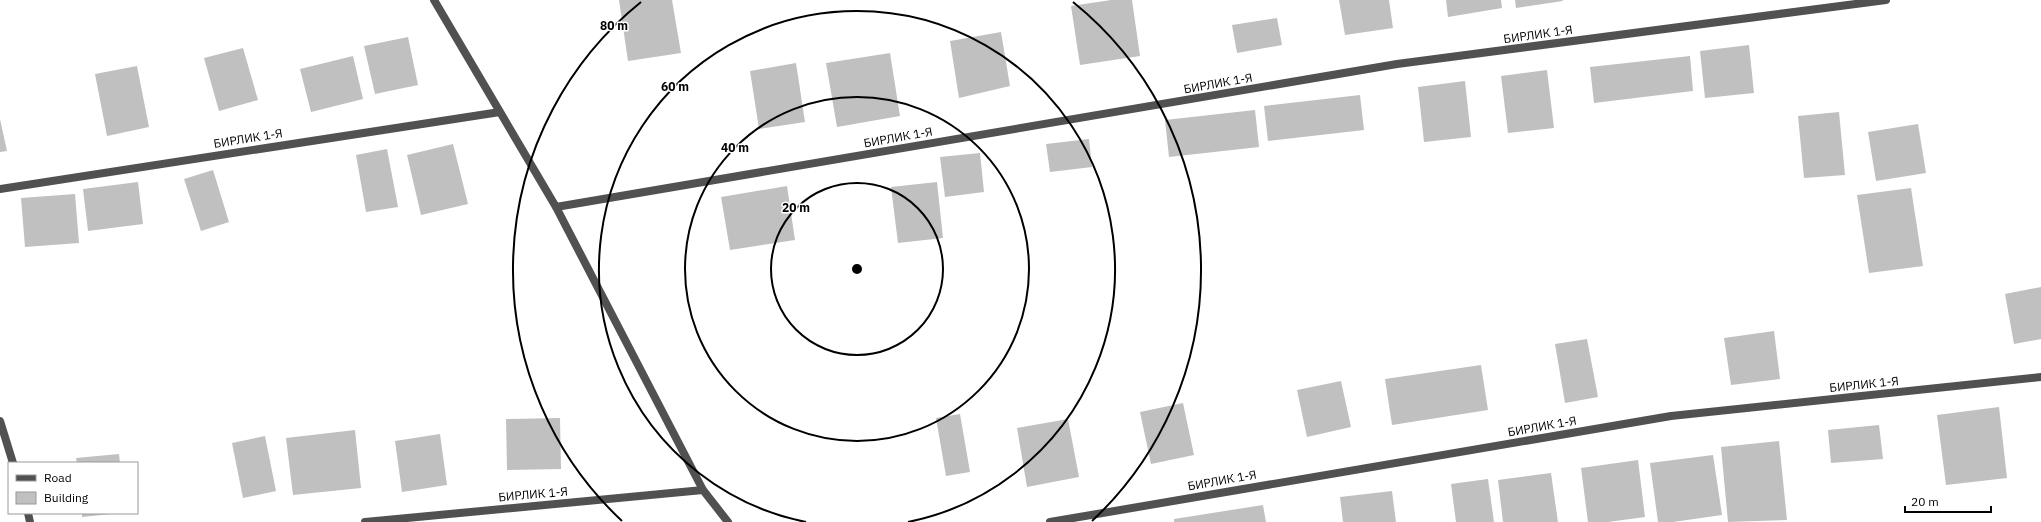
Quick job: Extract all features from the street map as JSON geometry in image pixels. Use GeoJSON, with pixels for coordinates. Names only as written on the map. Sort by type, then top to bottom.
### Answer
{"type":"FeatureCollection","features":[{"type":"Feature","properties":{"kind":"street"},"geometry":{"type":"LineString","coordinates":[[434,0],[556,207],[703,490],[728,522]]}},
{"type":"Feature","properties":{"kind":"street","name":"БИРЛИК 1-Я"},"geometry":{"type":"LineString","coordinates":[[556,207],[1397,64],[1886,0]]}},
{"type":"Feature","properties":{"kind":"street","name":"БИРЛИК 1-Я"},"geometry":{"type":"LineString","coordinates":[[0,189],[500,112]]}},
{"type":"Feature","properties":{"kind":"street","name":"БИРЛИК 1-Я"},"geometry":{"type":"LineString","coordinates":[[1050,522],[1671,416],[2041,377]]}},
{"type":"Feature","properties":{"kind":"street"},"geometry":{"type":"LineString","coordinates":[[0,421],[13,462]]}},
{"type":"Feature","properties":{"kind":"street","name":"БИРЛИК 1-Я"},"geometry":{"type":"LineString","coordinates":[[365,522],[703,490]]}},
{"type":"Feature","properties":{"kind":"building"},"geometry":{"type":"Polygon","coordinates":[[[619,0],[672,0],[681,53],[628,61],[619,0]]]}},
{"type":"Feature","properties":{"kind":"building"},"geometry":{"type":"Polygon","coordinates":[[[1111,0],[1132,0],[1140,56],[1080,65],[1071,6],[1111,0]]]}},
{"type":"Feature","properties":{"kind":"building"},"geometry":{"type":"Polygon","coordinates":[[[1339,0],[1389,0],[1393,28],[1345,35],[1339,0]]]}},
{"type":"Feature","properties":{"kind":"building"},"geometry":{"type":"Polygon","coordinates":[[[1446,0],[1501,0],[1502,8],[1448,17],[1446,0]]]}},
{"type":"Feature","properties":{"kind":"building"},"geometry":{"type":"Polygon","coordinates":[[[1515,0],[1562,0],[1563,1],[1516,8],[1515,0]]]}},
{"type":"Feature","properties":{"kind":"building"},"geometry":{"type":"Polygon","coordinates":[[[1277,18],[1282,45],[1237,53],[1232,25],[1277,18]]]}},
{"type":"Feature","properties":{"kind":"building"},"geometry":{"type":"Polygon","coordinates":[[[1001,32],[1010,86],[959,98],[950,41],[1001,32]]]}},
{"type":"Feature","properties":{"kind":"building"},"geometry":{"type":"Polygon","coordinates":[[[408,37],[418,85],[375,94],[364,46],[408,37]]]}},
{"type":"Feature","properties":{"kind":"building"},"geometry":{"type":"Polygon","coordinates":[[[1749,45],[1754,93],[1705,98],[1700,51],[1749,45]]]}},
{"type":"Feature","properties":{"kind":"building"},"geometry":{"type":"Polygon","coordinates":[[[243,48],[258,100],[219,111],[204,58],[243,48]]]}},
{"type":"Feature","properties":{"kind":"building"},"geometry":{"type":"Polygon","coordinates":[[[890,53],[900,116],[837,127],[826,63],[890,53]]]}},
{"type":"Feature","properties":{"kind":"building"},"geometry":{"type":"Polygon","coordinates":[[[353,56],[363,99],[311,112],[300,69],[353,56]]]}},
{"type":"Feature","properties":{"kind":"building"},"geometry":{"type":"Polygon","coordinates":[[[1690,56],[1693,91],[1594,103],[1590,67],[1690,56]]]}},
{"type":"Feature","properties":{"kind":"building"},"geometry":{"type":"Polygon","coordinates":[[[796,63],[805,122],[759,129],[750,71],[796,63]]]}},
{"type":"Feature","properties":{"kind":"building"},"geometry":{"type":"Polygon","coordinates":[[[137,66],[149,127],[107,136],[95,74],[137,66]]]}},
{"type":"Feature","properties":{"kind":"building"},"geometry":{"type":"Polygon","coordinates":[[[1547,70],[1554,128],[1508,133],[1501,76],[1547,70]]]}},
{"type":"Feature","properties":{"kind":"building"},"geometry":{"type":"Polygon","coordinates":[[[1465,81],[1471,137],[1424,142],[1418,87],[1465,81]]]}},
{"type":"Feature","properties":{"kind":"building"},"geometry":{"type":"Polygon","coordinates":[[[1360,95],[1364,130],[1268,141],[1264,106],[1360,95]]]}},
{"type":"Feature","properties":{"kind":"building"},"geometry":{"type":"Polygon","coordinates":[[[1255,110],[1259,147],[1169,157],[1165,120],[1255,110]]]}},
{"type":"Feature","properties":{"kind":"building"},"geometry":{"type":"Polygon","coordinates":[[[1839,112],[1845,175],[1804,178],[1798,116],[1839,112]]]}},
{"type":"Feature","properties":{"kind":"building"},"geometry":{"type":"Polygon","coordinates":[[[0,119],[7,151],[0,152],[0,119]]]}},
{"type":"Feature","properties":{"kind":"building"},"geometry":{"type":"Polygon","coordinates":[[[1918,124],[1926,173],[1876,181],[1868,132],[1918,124]]]}},
{"type":"Feature","properties":{"kind":"building"},"geometry":{"type":"Polygon","coordinates":[[[1089,139],[1092,167],[1050,172],[1046,144],[1089,139]]]}},
{"type":"Feature","properties":{"kind":"building"},"geometry":{"type":"Polygon","coordinates":[[[453,144],[468,204],[421,215],[407,155],[453,144]]]}},
{"type":"Feature","properties":{"kind":"building"},"geometry":{"type":"Polygon","coordinates":[[[387,149],[398,207],[366,212],[356,155],[387,149]]]}},
{"type":"Feature","properties":{"kind":"building"},"geometry":{"type":"Polygon","coordinates":[[[980,153],[984,192],[945,197],[940,157],[980,153]]]}},
{"type":"Feature","properties":{"kind":"building"},"geometry":{"type":"Polygon","coordinates":[[[213,170],[229,222],[201,231],[184,179],[213,170]]]}},
{"type":"Feature","properties":{"kind":"building"},"geometry":{"type":"Polygon","coordinates":[[[138,182],[143,224],[88,231],[83,189],[138,182]]]}},
{"type":"Feature","properties":{"kind":"building"},"geometry":{"type":"Polygon","coordinates":[[[937,182],[943,238],[898,243],[891,187],[937,182]]]}},
{"type":"Feature","properties":{"kind":"building"},"geometry":{"type":"Polygon","coordinates":[[[787,186],[795,240],[730,250],[721,197],[787,186]]]}},
{"type":"Feature","properties":{"kind":"building"},"geometry":{"type":"Polygon","coordinates":[[[1911,188],[1923,266],[1869,273],[1857,195],[1911,188]]]}},
{"type":"Feature","properties":{"kind":"building"},"geometry":{"type":"Polygon","coordinates":[[[75,194],[79,243],[25,247],[21,198],[75,194]]]}},
{"type":"Feature","properties":{"kind":"building"},"geometry":{"type":"Polygon","coordinates":[[[2041,287],[2041,339],[2014,344],[2005,294],[2041,287]]]}},
{"type":"Feature","properties":{"kind":"building"},"geometry":{"type":"Polygon","coordinates":[[[1774,331],[1780,379],[1731,385],[1724,338],[1774,331]]]}},
{"type":"Feature","properties":{"kind":"building"},"geometry":{"type":"Polygon","coordinates":[[[1587,339],[1598,397],[1565,403],[1555,344],[1587,339]]]}},
{"type":"Feature","properties":{"kind":"building"},"geometry":{"type":"Polygon","coordinates":[[[1481,365],[1488,410],[1392,425],[1385,379],[1481,365]]]}},
{"type":"Feature","properties":{"kind":"building"},"geometry":{"type":"Polygon","coordinates":[[[1341,381],[1351,427],[1307,437],[1297,390],[1341,381]]]}},
{"type":"Feature","properties":{"kind":"building"},"geometry":{"type":"Polygon","coordinates":[[[1183,403],[1194,455],[1151,464],[1140,412],[1183,403]]]}},
{"type":"Feature","properties":{"kind":"building"},"geometry":{"type":"Polygon","coordinates":[[[1999,407],[2007,478],[1946,485],[1937,415],[1999,407]]]}},
{"type":"Feature","properties":{"kind":"building"},"geometry":{"type":"Polygon","coordinates":[[[960,414],[970,472],[946,476],[936,418],[960,414]]]}},
{"type":"Feature","properties":{"kind":"building"},"geometry":{"type":"Polygon","coordinates":[[[560,418],[561,469],[507,470],[506,419],[560,418]]]}},
{"type":"Feature","properties":{"kind":"building"},"geometry":{"type":"Polygon","coordinates":[[[1068,419],[1079,477],[1027,487],[1017,428],[1068,419]]]}},
{"type":"Feature","properties":{"kind":"building"},"geometry":{"type":"Polygon","coordinates":[[[1879,425],[1883,459],[1831,463],[1828,430],[1879,425]]]}},
{"type":"Feature","properties":{"kind":"building"},"geometry":{"type":"Polygon","coordinates":[[[355,430],[361,488],[293,495],[286,438],[355,430]]]}},
{"type":"Feature","properties":{"kind":"building"},"geometry":{"type":"Polygon","coordinates":[[[440,434],[447,485],[402,492],[395,441],[440,434]]]}},
{"type":"Feature","properties":{"kind":"building"},"geometry":{"type":"Polygon","coordinates":[[[265,436],[276,491],[243,498],[232,443],[265,436]]]}},
{"type":"Feature","properties":{"kind":"building"},"geometry":{"type":"Polygon","coordinates":[[[1779,441],[1787,520],[1728,522],[1721,447],[1779,441]]]}},
{"type":"Feature","properties":{"kind":"building"},"geometry":{"type":"Polygon","coordinates":[[[119,454],[120,462],[77,462],[76,458],[119,454]]]}},
{"type":"Feature","properties":{"kind":"building"},"geometry":{"type":"Polygon","coordinates":[[[1713,455],[1722,515],[1673,522],[1658,522],[1650,463],[1713,455]]]}},
{"type":"Feature","properties":{"kind":"building"},"geometry":{"type":"Polygon","coordinates":[[[1638,460],[1645,517],[1608,522],[1588,522],[1581,468],[1638,460]]]}},
{"type":"Feature","properties":{"kind":"building"},"geometry":{"type":"Polygon","coordinates":[[[1551,473],[1558,522],[1503,522],[1498,480],[1551,473]]]}},
{"type":"Feature","properties":{"kind":"building"},"geometry":{"type":"Polygon","coordinates":[[[1488,479],[1494,522],[1456,522],[1451,484],[1488,479]]]}},
{"type":"Feature","properties":{"kind":"building"},"geometry":{"type":"Polygon","coordinates":[[[1392,491],[1396,522],[1343,522],[1340,497],[1392,491]]]}},
{"type":"Feature","properties":{"kind":"building"},"geometry":{"type":"Polygon","coordinates":[[[1263,505],[1266,522],[1174,522],[1174,519],[1263,505]]]}},
{"type":"Feature","properties":{"kind":"building"},"geometry":{"type":"Polygon","coordinates":[[[82,514],[111,514],[82,517],[82,514]]]}}]}
